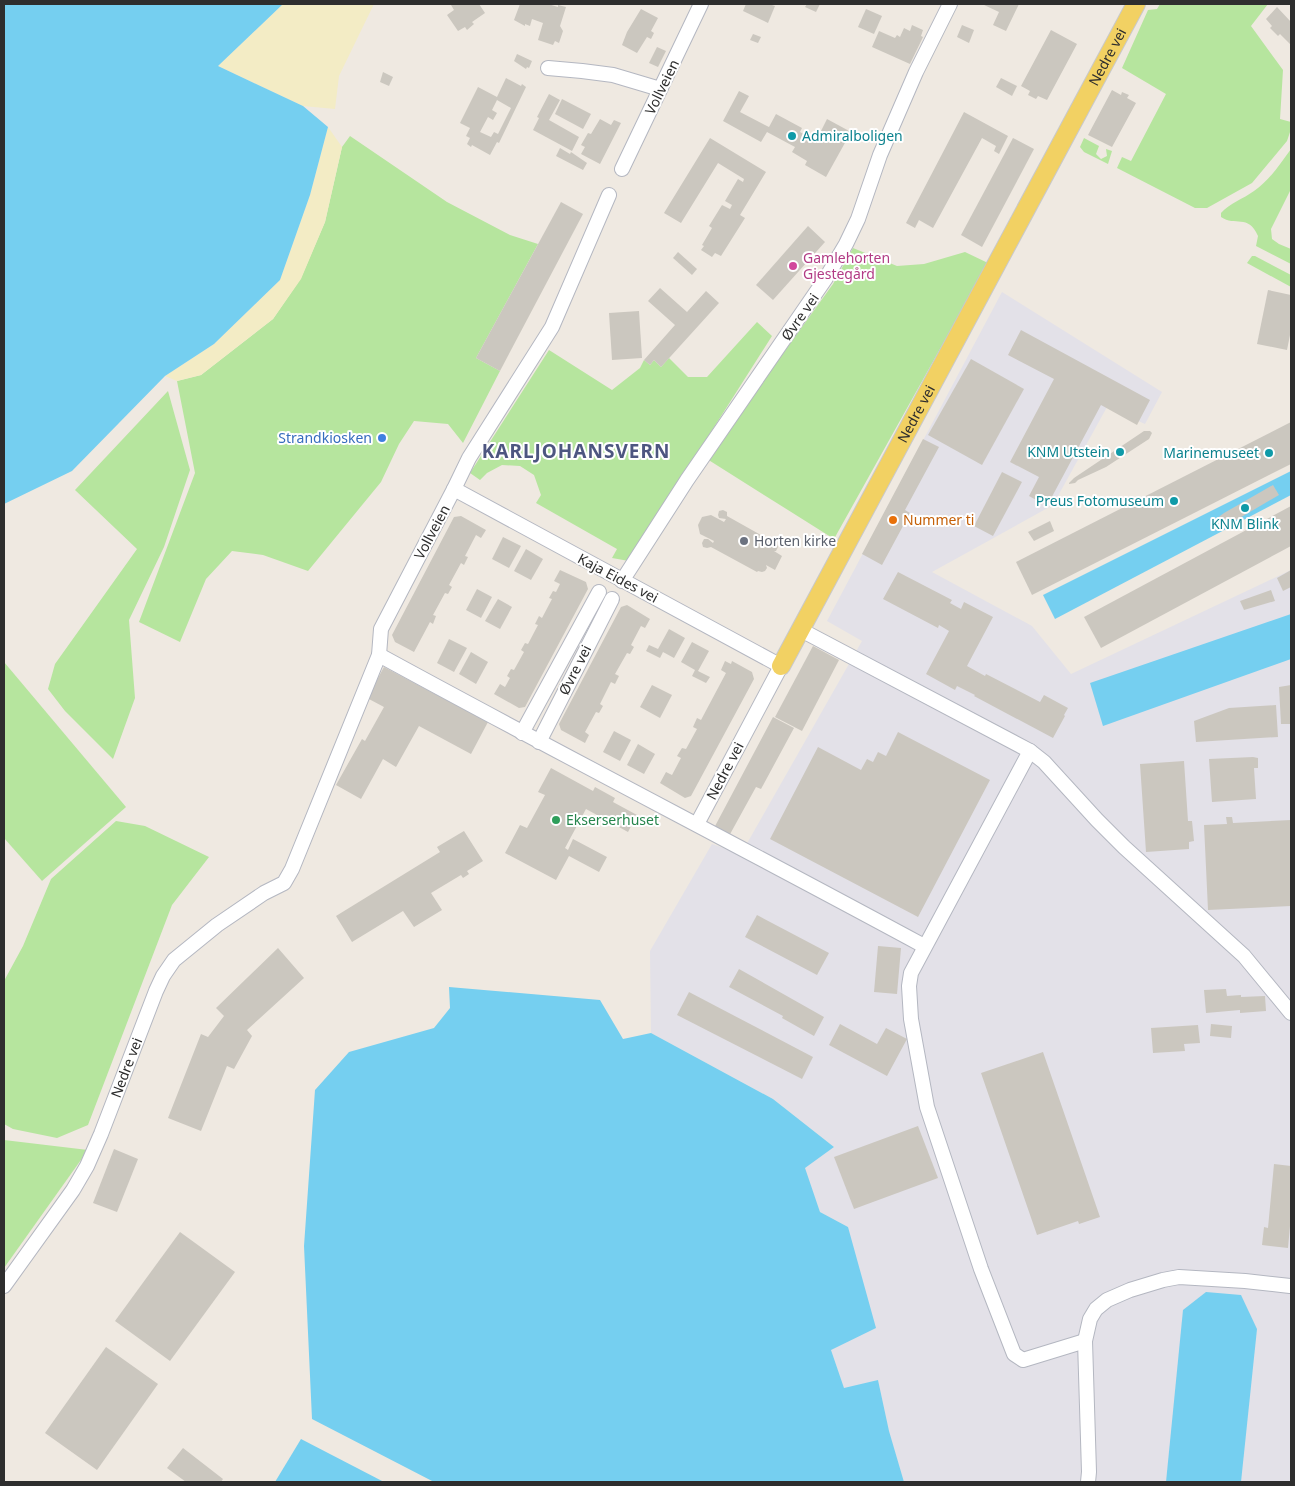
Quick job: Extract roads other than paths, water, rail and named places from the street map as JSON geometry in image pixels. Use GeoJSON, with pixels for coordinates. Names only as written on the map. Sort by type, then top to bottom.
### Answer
{"type":"FeatureCollection","features":[{"type":"Feature","properties":{"kind":"main road","name":"Nedre vei"},"geometry":{"type":"LineString","coordinates":[[781,666],[1136,4]]}},
{"type":"Feature","properties":{"kind":"street","name":"Vollveien"},"geometry":{"type":"LineString","coordinates":[[622,170],[701,4]]}},
{"type":"Feature","properties":{"kind":"street","name":"Øvre vei"},"geometry":{"type":"LineString","coordinates":[[622,581],[687,480],[826,278],[846,244],[858,218],[880,155],[916,72],[950,4]]}},
{"type":"Feature","properties":{"kind":"street"},"geometry":{"type":"LineString","coordinates":[[548,68],[582,70],[613,75],[660,89]]}},
{"type":"Feature","properties":{"kind":"street","name":"Vollveien"},"geometry":{"type":"LineString","coordinates":[[284,883],[292,869],[379,655],[380,629],[469,458],[552,327],[610,195]]}},
{"type":"Feature","properties":{"kind":"street","name":"Kaja Eides vei"},"geometry":{"type":"LineString","coordinates":[[454,489],[781,666]]}},
{"type":"Feature","properties":{"kind":"street","name":"Øvre vei"},"geometry":{"type":"LineString","coordinates":[[522,733],[599,592]]}},
{"type":"Feature","properties":{"kind":"street","name":"Øvre vei"},"geometry":{"type":"LineString","coordinates":[[539,742],[612,599]]}},
{"type":"Feature","properties":{"kind":"street"},"geometry":{"type":"LineString","coordinates":[[801,630],[1030,752],[1044,762],[1124,847],[1244,956],[1291,1013]]}},
{"type":"Feature","properties":{"kind":"street"},"geometry":{"type":"LineString","coordinates":[[379,655],[924,946]]}},
{"type":"Feature","properties":{"kind":"street","name":"Nedre vei"},"geometry":{"type":"LineString","coordinates":[[697,824],[781,666]]}},
{"type":"Feature","properties":{"kind":"street"},"geometry":{"type":"LineString","coordinates":[[1030,752],[911,973],[909,986],[911,1019],[927,1107],[982,1269],[1014,1354],[1022,1360],[1085,1340]]}},
{"type":"Feature","properties":{"kind":"street","name":"Nedre vei"},"geometry":{"type":"LineString","coordinates":[[4,1286],[73,1190],[87,1166],[156,991],[174,960],[218,925],[264,893],[284,883]]}},
{"type":"Feature","properties":{"kind":"street"},"geometry":{"type":"LineString","coordinates":[[1088,1482],[1085,1340],[1090,1319],[1096,1309],[1106,1300],[1130,1290],[1179,1277],[1244,1280],[1290,1286]]}},
{"type":"Feature","properties":{"kind":"water"},"geometry":{"type":"Polygon","coordinates":[[[4,4],[283,4],[218,66],[303,106],[328,127],[310,195],[280,280],[214,344],[165,376],[72,471],[4,504],[4,4]]]}},
{"type":"Feature","properties":{"kind":"water"},"geometry":{"type":"Polygon","coordinates":[[[1291,471],[1291,495],[1055,619],[1043,595],[1291,471]]]}},
{"type":"Feature","properties":{"kind":"water"},"geometry":{"type":"Polygon","coordinates":[[[1291,614],[1291,659],[1103,726],[1090,683],[1291,614]]]}},
{"type":"Feature","properties":{"kind":"water"},"geometry":{"type":"Polygon","coordinates":[[[449,987],[600,1000],[623,1039],[651,1033],[773,1099],[834,1147],[805,1168],[820,1212],[848,1227],[876,1328],[831,1350],[844,1388],[878,1380],[889,1431],[904,1482],[434,1482],[312,1419],[304,1246],[315,1090],[349,1052],[434,1028],[450,1008],[449,987]]]}},
{"type":"Feature","properties":{"kind":"water"},"geometry":{"type":"Polygon","coordinates":[[[1206,1292],[1241,1295],[1257,1329],[1241,1482],[1166,1482],[1183,1310],[1206,1292]]]}},
{"type":"Feature","properties":{"kind":"water"},"geometry":{"type":"Polygon","coordinates":[[[301,1439],[384,1482],[275,1482],[301,1439]]]}},
{"type":"Feature","properties":{"kind":"place","name":"Admiralboligen"},"geometry":{"type":"Point","coordinates":[792,136]}},
{"type":"Feature","properties":{"kind":"place","name":"Gamlehorten Gjestegård"},"geometry":{"type":"Point","coordinates":[793,266]}},
{"type":"Feature","properties":{"kind":"place","name":"Strandkiosken"},"geometry":{"type":"Point","coordinates":[382,438]}},
{"type":"Feature","properties":{"kind":"place","name":"KNM Utstein"},"geometry":{"type":"Point","coordinates":[1120,452]}},
{"type":"Feature","properties":{"kind":"place","name":"Marinemuseet"},"geometry":{"type":"Point","coordinates":[1269,453]}},
{"type":"Feature","properties":{"kind":"place","name":"Preus Fotomuseum"},"geometry":{"type":"Point","coordinates":[1174,501]}},
{"type":"Feature","properties":{"kind":"place","name":"KNM Blink"},"geometry":{"type":"Point","coordinates":[1245,508]}},
{"type":"Feature","properties":{"kind":"place","name":"Nummer ti"},"geometry":{"type":"Point","coordinates":[893,520]}},
{"type":"Feature","properties":{"kind":"place","name":"Horten kirke"},"geometry":{"type":"Point","coordinates":[744,541]}},
{"type":"Feature","properties":{"kind":"place","name":"Ekserserhuset"},"geometry":{"type":"Point","coordinates":[556,820]}},
{"type":"Feature","properties":{"kind":"district","name":"KARLJOHANSVERN"},"geometry":{"type":"Point","coordinates":[576,451]}}]}
